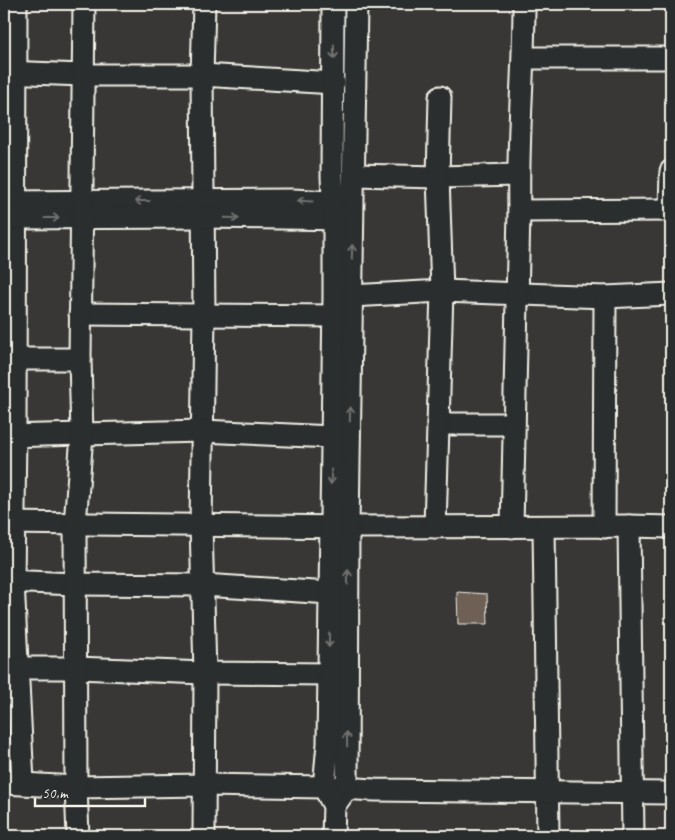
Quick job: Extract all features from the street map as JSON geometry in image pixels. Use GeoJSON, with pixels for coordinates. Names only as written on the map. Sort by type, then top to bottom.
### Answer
{"type":"FeatureCollection","features":[{"type":"Feature","properties":{"kind":"street"},"geometry":{"type":"LineString","coordinates":[[16,4],[10,72],[8,581],[14,783],[76,787],[204,785],[324,787],[375,790],[671,793]]}},
{"type":"Feature","properties":{"kind":"street"},"geometry":{"type":"LineString","coordinates":[[78,836],[76,787],[75,524],[82,435],[80,314],[84,4]]}},
{"type":"Feature","properties":{"kind":"street"},"geometry":{"type":"LineString","coordinates":[[204,4],[202,75],[204,314],[201,525],[205,673],[204,836]]}},
{"type":"Feature","properties":{"kind":"street"},"geometry":{"type":"LineString","coordinates":[[334,4],[334,83],[351,296],[332,437],[339,527],[347,788],[334,806]]}},
{"type":"Feature","properties":{"kind":"street"},"geometry":{"type":"LineString","coordinates":[[333,836],[334,806],[324,787],[328,744],[330,593],[339,527],[342,368],[334,316],[344,211],[354,175],[356,4]]}},
{"type":"Feature","properties":{"kind":"street"},"geometry":{"type":"LineString","coordinates":[[512,527],[519,211],[518,175],[524,58],[524,4]]}},
{"type":"Feature","properties":{"kind":"street"},"geometry":{"type":"LineString","coordinates":[[524,58],[671,58]]}},
{"type":"Feature","properties":{"kind":"street"},"geometry":{"type":"LineString","coordinates":[[10,72],[83,75],[202,75],[334,83]]}},
{"type":"Feature","properties":{"kind":"street"},"geometry":{"type":"LineString","coordinates":[[435,527],[442,292],[438,177],[440,96]]}},
{"type":"Feature","properties":{"kind":"street"},"geometry":{"type":"LineString","coordinates":[[519,211],[671,210],[671,172]]}},
{"type":"Feature","properties":{"kind":"street"},"geometry":{"type":"LineString","coordinates":[[354,175],[438,177],[518,175]]}},
{"type":"Feature","properties":{"kind":"street"},"geometry":{"type":"LineString","coordinates":[[10,210],[203,209],[344,211]]}},
{"type":"Feature","properties":{"kind":"street"},"geometry":{"type":"LineString","coordinates":[[351,296],[442,292],[605,297],[671,294]]}},
{"type":"Feature","properties":{"kind":"street"},"geometry":{"type":"LineString","coordinates":[[604,527],[605,297]]}},
{"type":"Feature","properties":{"kind":"street"},"geometry":{"type":"LineString","coordinates":[[80,314],[334,316]]}},
{"type":"Feature","properties":{"kind":"street"},"geometry":{"type":"LineString","coordinates":[[9,359],[80,359]]}},
{"type":"Feature","properties":{"kind":"street"},"geometry":{"type":"LineString","coordinates":[[438,424],[514,424]]}},
{"type":"Feature","properties":{"kind":"street"},"geometry":{"type":"LineString","coordinates":[[10,436],[202,431],[332,437]]}},
{"type":"Feature","properties":{"kind":"street"},"geometry":{"type":"LineString","coordinates":[[9,523],[339,527],[671,527]]}},
{"type":"Feature","properties":{"kind":"street"},"geometry":{"type":"LineString","coordinates":[[629,526],[633,836]]}},
{"type":"Feature","properties":{"kind":"street"},"geometry":{"type":"LineString","coordinates":[[544,527],[548,836]]}},
{"type":"Feature","properties":{"kind":"street"},"geometry":{"type":"LineString","coordinates":[[8,581],[75,584],[203,584],[330,593]]}},
{"type":"Feature","properties":{"kind":"street"},"geometry":{"type":"LineString","coordinates":[[11,668],[329,674]]}},
{"type":"Feature","properties":{"kind":"building"},"geometry":{"type":"Polygon","coordinates":[[[457,592],[487,594],[488,624],[458,624],[457,592]]]}}]}
